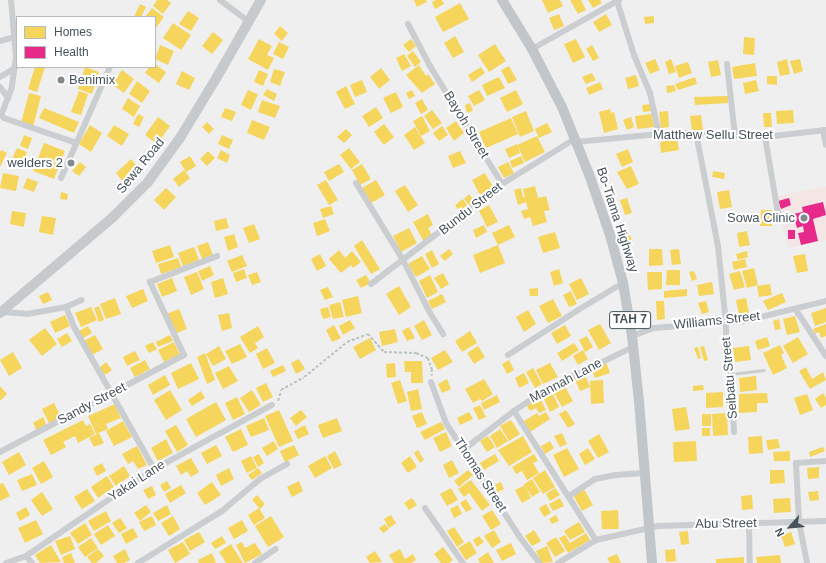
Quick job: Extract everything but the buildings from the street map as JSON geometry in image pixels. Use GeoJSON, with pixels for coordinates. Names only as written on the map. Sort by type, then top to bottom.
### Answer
{"type":"FeatureCollection","features":[{"type":"Feature","properties":{"kind":"highway","name":"Bo-Tiama Highway"},"geometry":{"type":"LineString","coordinates":[[502,0],[532,50],[562,107],[610,235],[623,283],[634,347],[652,563]]}},
{"type":"Feature","properties":{"kind":"main road","name":"Sewa Road"},"geometry":{"type":"LineString","coordinates":[[0,313],[112,218],[148,182],[180,138],[261,0]]}},
{"type":"Feature","properties":{"kind":"street"},"geometry":{"type":"LineString","coordinates":[[11,0],[15,68],[12,86],[1,116],[76,143]]}},
{"type":"Feature","properties":{"kind":"street"},"geometry":{"type":"LineString","coordinates":[[220,0],[249,22]]}},
{"type":"Feature","properties":{"kind":"street"},"geometry":{"type":"LineString","coordinates":[[532,50],[618,1],[634,55],[650,93],[659,134]]}},
{"type":"Feature","properties":{"kind":"street","name":"Bayoh Street"},"geometry":{"type":"LineString","coordinates":[[408,24],[430,66],[502,184]]}},
{"type":"Feature","properties":{"kind":"street"},"geometry":{"type":"LineString","coordinates":[[0,41],[14,37]]}},
{"type":"Feature","properties":{"kind":"street"},"geometry":{"type":"LineString","coordinates":[[727,64],[735,135]]}},
{"type":"Feature","properties":{"kind":"street"},"geometry":{"type":"LineString","coordinates":[[0,77],[15,68]]}},
{"type":"Feature","properties":{"kind":"street"},"geometry":{"type":"LineString","coordinates":[[61,178],[110,68]]}},
{"type":"Feature","properties":{"kind":"street"},"geometry":{"type":"LineString","coordinates":[[0,87],[8,98]]}},
{"type":"Feature","properties":{"kind":"street"},"geometry":{"type":"LineString","coordinates":[[824,130],[826,145]]}},
{"type":"Feature","properties":{"kind":"street","name":"Matthew Sellu Street"},"geometry":{"type":"LineString","coordinates":[[576,141],[659,134],[696,133],[765,136],[824,130]]}},
{"type":"Feature","properties":{"kind":"street","name":"Seibatu Street"},"geometry":{"type":"LineString","coordinates":[[696,133],[718,246],[726,323],[726,343],[732,374],[734,432]]}},
{"type":"Feature","properties":{"kind":"street"},"geometry":{"type":"LineString","coordinates":[[765,136],[778,213]]}},
{"type":"Feature","properties":{"kind":"street","name":"Bundu Street"},"geometry":{"type":"LineString","coordinates":[[371,284],[502,184],[576,141]]}},
{"type":"Feature","properties":{"kind":"street"},"geometry":{"type":"LineString","coordinates":[[356,183],[403,260],[430,313],[443,334]]}},
{"type":"Feature","properties":{"kind":"street","name":"Sandy Street"},"geometry":{"type":"LineString","coordinates":[[0,452],[184,355],[150,282],[217,256]]}},
{"type":"Feature","properties":{"kind":"street"},"geometry":{"type":"LineString","coordinates":[[508,355],[623,283]]}},
{"type":"Feature","properties":{"kind":"street"},"geometry":{"type":"LineString","coordinates":[[0,313],[27,314],[66,307],[82,300]]}},
{"type":"Feature","properties":{"kind":"street","name":"Williams Street"},"geometry":{"type":"LineString","coordinates":[[632,336],[654,328],[726,323],[796,310],[826,301]]}},
{"type":"Feature","properties":{"kind":"street"},"geometry":{"type":"LineString","coordinates":[[66,307],[74,327],[154,469]]}},
{"type":"Feature","properties":{"kind":"street"},"geometry":{"type":"LineString","coordinates":[[796,310],[826,356]]}},
{"type":"Feature","properties":{"kind":"street","name":"Mannah Lane"},"geometry":{"type":"LineString","coordinates":[[463,450],[514,411],[550,387],[634,347]]}},
{"type":"Feature","properties":{"kind":"street","name":"Thomas Street"},"geometry":{"type":"LineString","coordinates":[[431,382],[446,423],[539,563]]}},
{"type":"Feature","properties":{"kind":"street","name":"Yakai Lane"},"geometry":{"type":"LineString","coordinates":[[6,563],[26,556],[154,469],[272,405]]}},
{"type":"Feature","properties":{"kind":"street"},"geometry":{"type":"LineString","coordinates":[[514,411],[596,540]]}},
{"type":"Feature","properties":{"kind":"street"},"geometry":{"type":"LineString","coordinates":[[808,563],[799,522],[796,463],[826,461]]}},
{"type":"Feature","properties":{"kind":"street"},"geometry":{"type":"LineString","coordinates":[[138,563],[222,511],[260,479],[286,464]]}},
{"type":"Feature","properties":{"kind":"street"},"geometry":{"type":"LineString","coordinates":[[569,496],[595,479],[616,475],[644,473]]}},
{"type":"Feature","properties":{"kind":"street"},"geometry":{"type":"LineString","coordinates":[[425,508],[463,563]]}},
{"type":"Feature","properties":{"kind":"street","name":"Abu Street"},"geometry":{"type":"LineString","coordinates":[[650,528],[719,523],[749,524],[826,520]]}},
{"type":"Feature","properties":{"kind":"street"},"geometry":{"type":"LineString","coordinates":[[749,524],[750,563]]}},
{"type":"Feature","properties":{"kind":"street"},"geometry":{"type":"LineString","coordinates":[[558,563],[596,540],[650,528]]}},
{"type":"Feature","properties":{"kind":"street"},"geometry":{"type":"LineString","coordinates":[[255,563],[276,549]]}},
{"type":"Feature","properties":{"kind":"street"},"geometry":{"type":"LineString","coordinates":[[26,556],[32,563]]}},
{"type":"Feature","properties":{"kind":"lane"},"geometry":{"type":"LineString","coordinates":[[732,374],[764,370]]}},
{"type":"Feature","properties":{"kind":"path"},"geometry":{"type":"LineString","coordinates":[[272,405],[278,401],[281,390],[304,377],[347,342],[368,334],[384,352],[416,353],[428,358],[432,369],[431,382]]}},
{"type":"Feature","properties":{"kind":"shaded area","name":"Sowa Clinic"},"geometry":{"type":"Polygon","coordinates":[[[826,186],[826,240],[788,248],[776,197],[826,186]]]}},
{"type":"Feature","properties":{"kind":"place","name":"Benimix"},"geometry":{"type":"Point","coordinates":[61,80]}},
{"type":"Feature","properties":{"kind":"place","name":"welders 2"},"geometry":{"type":"Point","coordinates":[71,163]}},
{"type":"Feature","properties":{"kind":"place","name":"Sowa Clinic"},"geometry":{"type":"Point","coordinates":[804,218]}}]}
